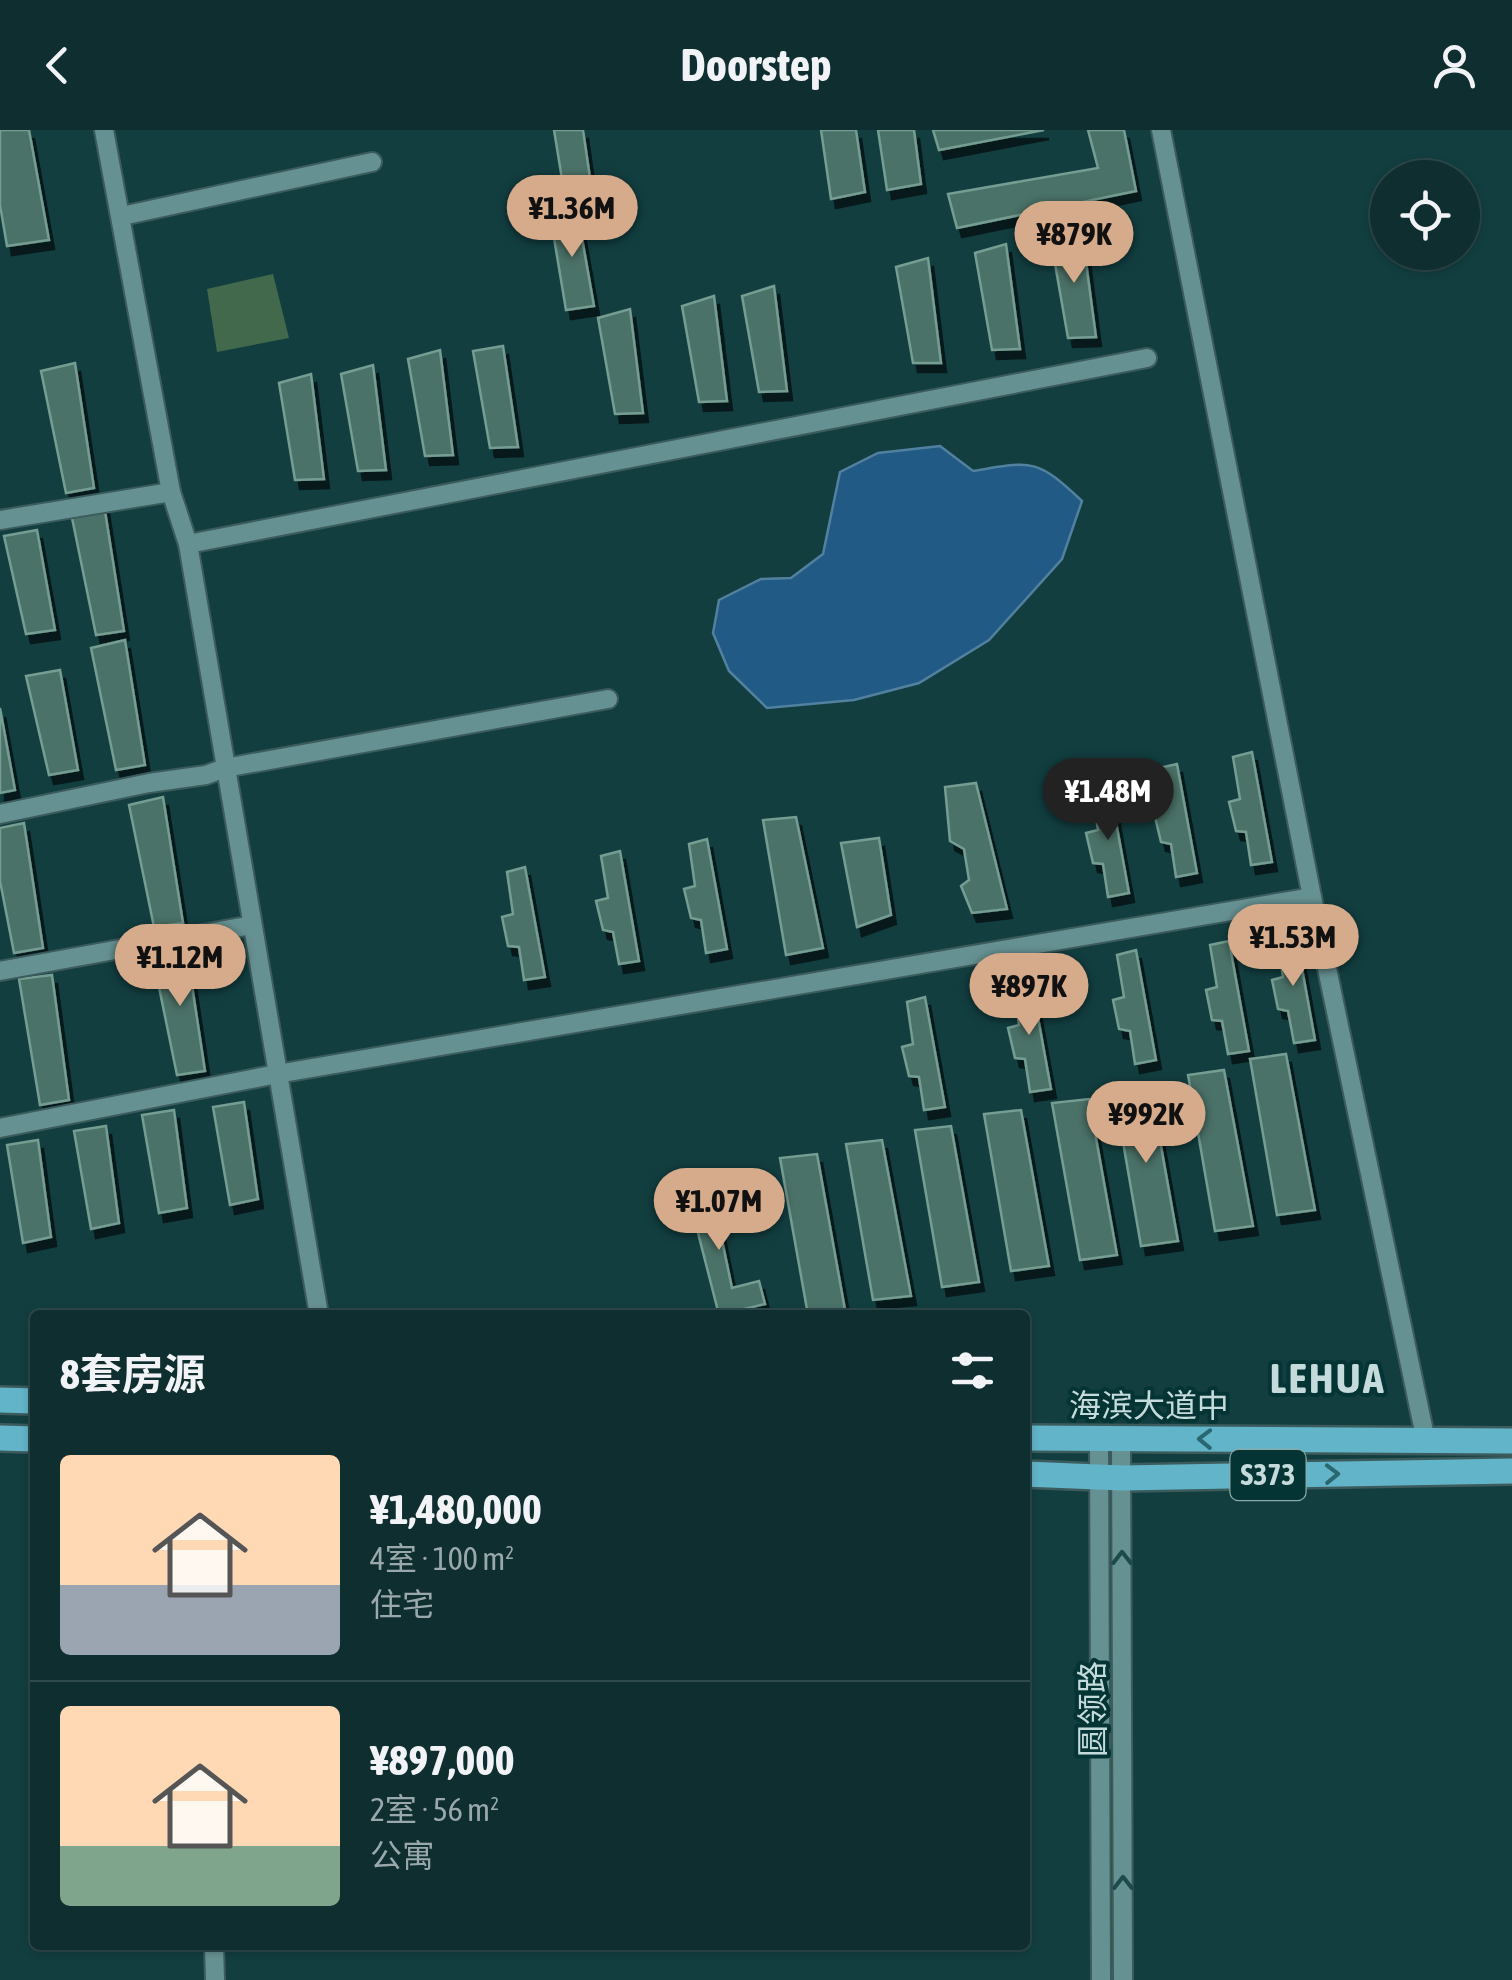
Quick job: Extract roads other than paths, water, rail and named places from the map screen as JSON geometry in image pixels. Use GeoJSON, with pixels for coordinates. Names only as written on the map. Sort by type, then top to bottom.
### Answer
{"type":"FeatureCollection","features":[{"type":"Feature","properties":{"kind":"main road"},"geometry":{"type":"LineString","coordinates":[[0,1400],[30,1401]]}},
{"type":"Feature","properties":{"kind":"main road"},"geometry":{"type":"LineString","coordinates":[[0,1438],[30,1439]]}},
{"type":"Feature","properties":{"kind":"main road","name":"海滨大道中"},"geometry":{"type":"LineString","coordinates":[[1030,1438],[1512,1440]]}},
{"type":"Feature","properties":{"kind":"main road","name":"S373"},"geometry":{"type":"LineString","coordinates":[[1030,1474],[1111,1478],[1512,1470]]}},
{"type":"Feature","properties":{"kind":"street"},"geometry":{"type":"LineString","coordinates":[[104,130],[171,492],[188,544],[318,1310]]}},
{"type":"Feature","properties":{"kind":"street"},"geometry":{"type":"LineString","coordinates":[[1161,130],[1312,897],[1426,1442]]}},
{"type":"Feature","properties":{"kind":"street"},"geometry":{"type":"LineString","coordinates":[[122,216],[372,162]]}},
{"type":"Feature","properties":{"kind":"street"},"geometry":{"type":"LineString","coordinates":[[188,544],[1148,358]]}},
{"type":"Feature","properties":{"kind":"street"},"geometry":{"type":"LineString","coordinates":[[0,520],[171,492]]}},
{"type":"Feature","properties":{"kind":"street"},"geometry":{"type":"LineString","coordinates":[[0,814],[226,768],[608,700]]}},
{"type":"Feature","properties":{"kind":"street"},"geometry":{"type":"LineString","coordinates":[[0,1128],[277,1074],[1312,897]]}},
{"type":"Feature","properties":{"kind":"street"},"geometry":{"type":"LineString","coordinates":[[0,971],[252,925]]}},
{"type":"Feature","properties":{"kind":"street","name":"圆领路"},"geometry":{"type":"LineString","coordinates":[[1110,1439],[1124,1980]]}},
{"type":"Feature","properties":{"kind":"street","name":"圆领路"},"geometry":{"type":"LineString","coordinates":[[1101,1980],[1111,1478]]}},
{"type":"Feature","properties":{"kind":"street"},"geometry":{"type":"LineString","coordinates":[[214,1950],[215,1980]]}},
{"type":"Feature","properties":{"kind":"water"},"geometry":{"type":"Polygon","coordinates":[[[940,446],[973,471],[1033,466],[1054,477],[1082,501],[1062,559],[989,640],[919,683],[854,700],[767,708],[729,671],[713,633],[719,600],[761,579],[791,578],[823,554],[840,472],[878,453],[940,446]]]}},
{"type":"Feature","properties":{"kind":"district","name":"LEHUA"},"geometry":{"type":"Point","coordinates":[1328,1378]}}]}
